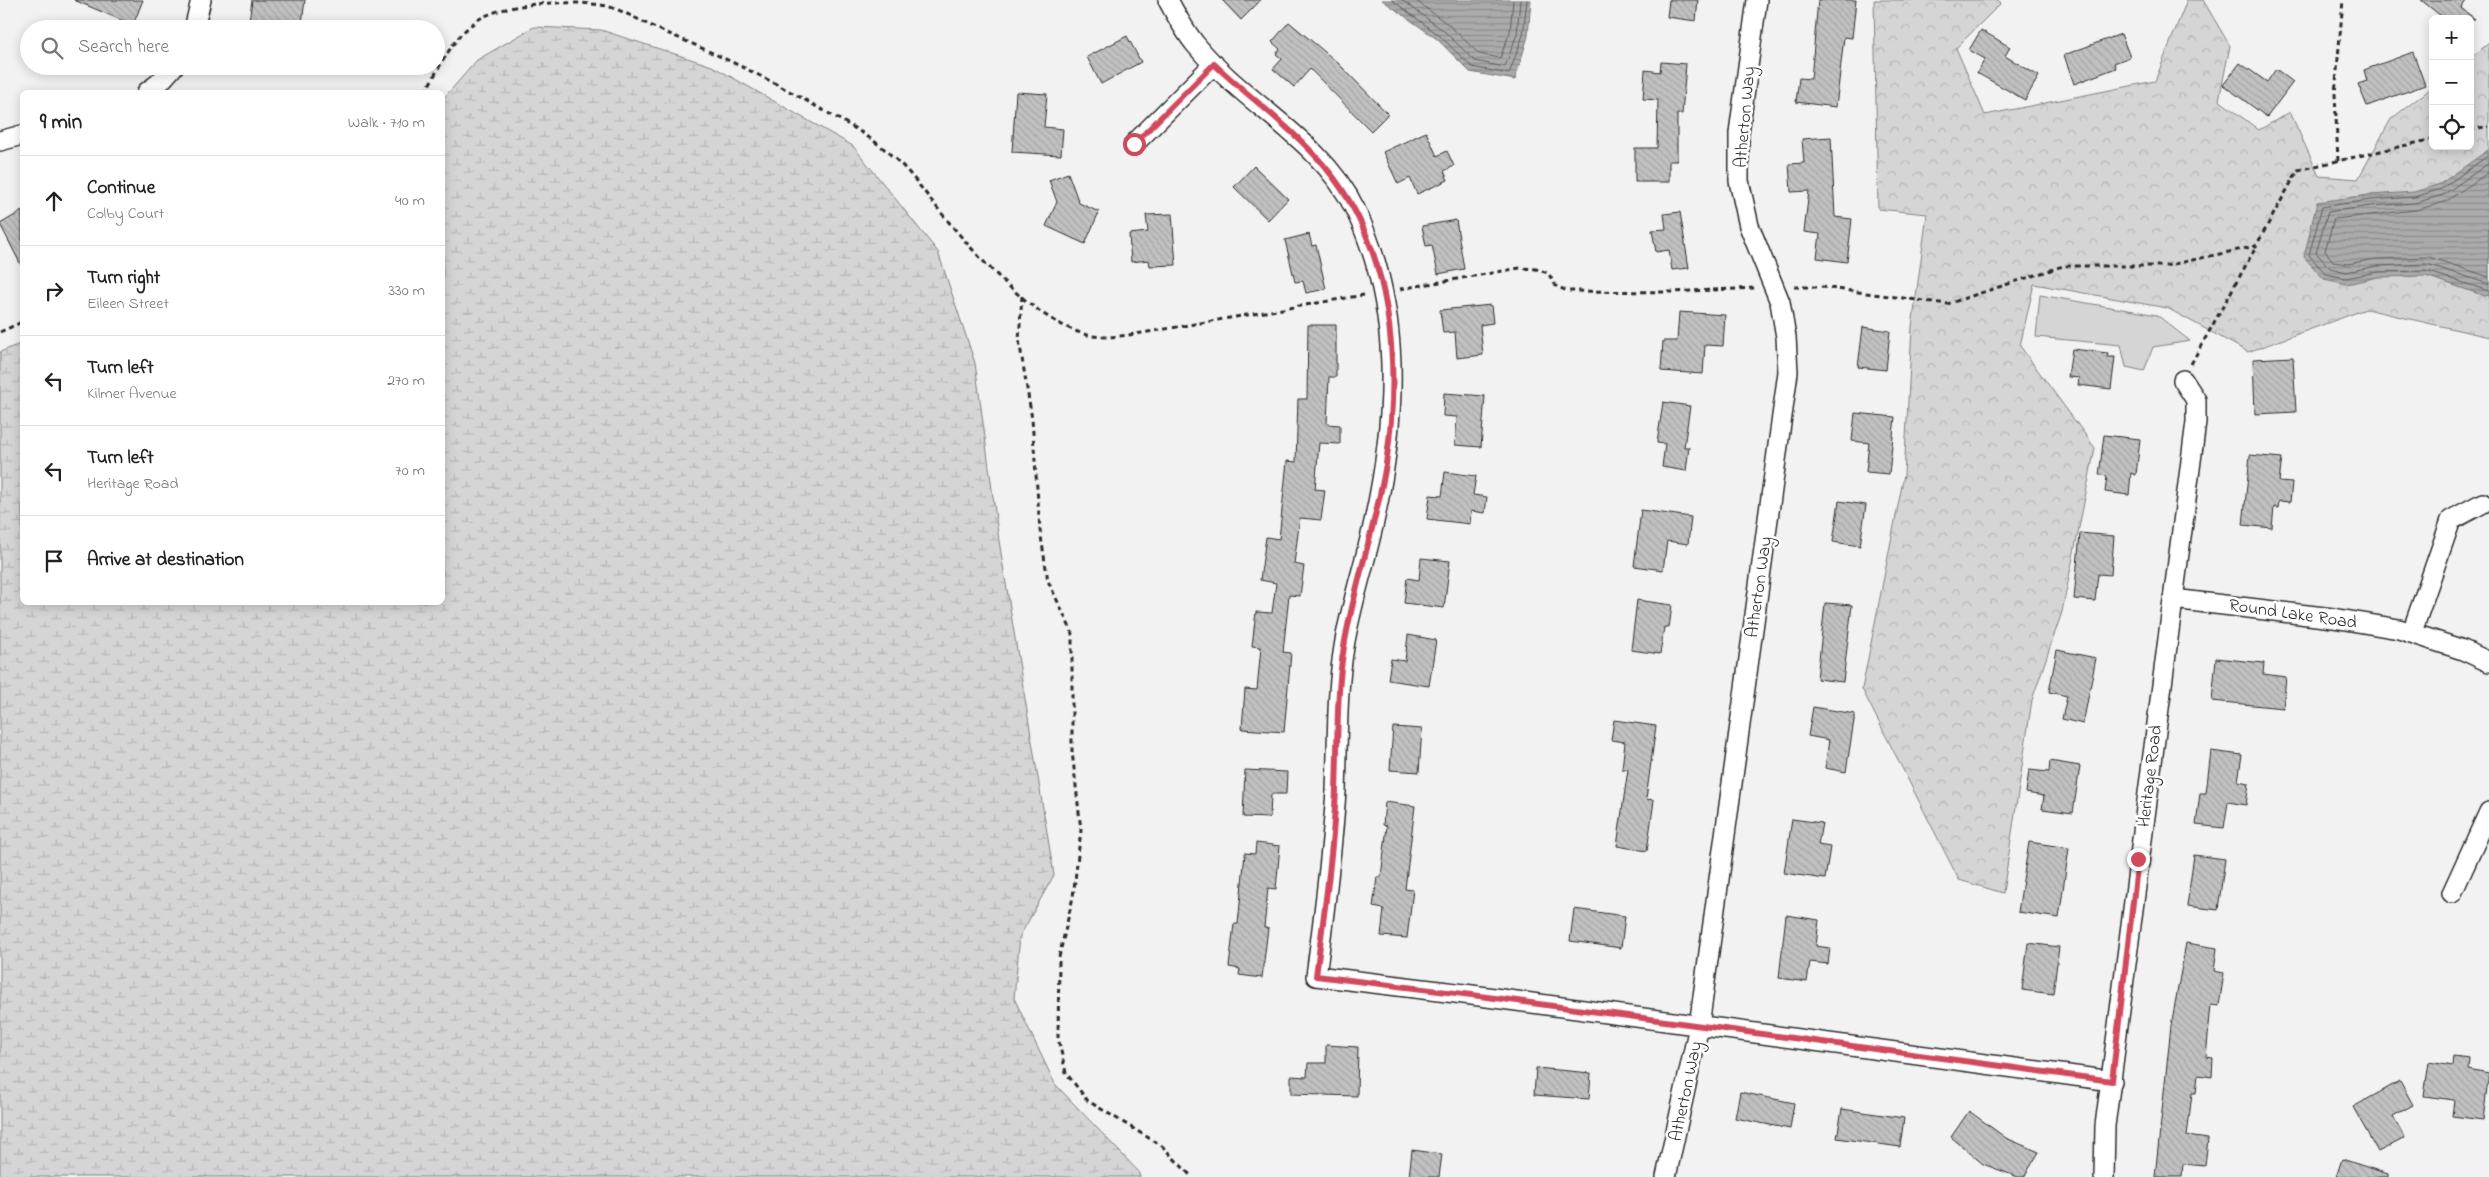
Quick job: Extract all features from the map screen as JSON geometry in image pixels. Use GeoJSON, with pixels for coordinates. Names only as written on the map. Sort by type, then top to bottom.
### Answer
{"type":"FeatureCollection","features":[{"type":"Feature","properties":{"kind":"street"},"geometry":{"type":"LineString","coordinates":[[196,20],[201,0]]}},
{"type":"Feature","properties":{"kind":"street"},"geometry":{"type":"LineString","coordinates":[[1168,0],[1196,45],[1214,64],[1295,134],[1327,168],[1353,206],[1372,248],[1383,292],[1392,351],[1392,408],[1386,464],[1344,648],[1338,703],[1332,840],[1316,976],[2112,1081]]}},
{"type":"Feature","properties":{"kind":"street","name":"Atherton Way"},"geometry":{"type":"LineString","coordinates":[[1666,1177],[1698,1026],[1788,372],[1786,337],[1780,302],[1749,226],[1739,181],[1739,132],[1757,0]]}},
{"type":"Feature","properties":{"kind":"street"},"geometry":{"type":"LineString","coordinates":[[1134,144],[1214,64]]}},
{"type":"Feature","properties":{"kind":"street"},"geometry":{"type":"LineString","coordinates":[[150,90],[166,75]]}},
{"type":"Feature","properties":{"kind":"street"},"geometry":{"type":"LineString","coordinates":[[0,142],[20,137]]}},
{"type":"Feature","properties":{"kind":"street","name":"Heritage Road"},"geometry":{"type":"LineString","coordinates":[[2104,1177],[2105,1126],[2196,422],[2196,400],[2183,380]]}},
{"type":"Feature","properties":{"kind":"street"},"geometry":{"type":"LineString","coordinates":[[2412,632],[2450,520],[2483,504]]}},
{"type":"Feature","properties":{"kind":"street","name":"Round Lake Road"},"geometry":{"type":"LineString","coordinates":[[2173,599],[2333,618],[2412,632],[2463,650],[2489,662]]}},
{"type":"Feature","properties":{"kind":"street"},"geometry":{"type":"LineString","coordinates":[[2452,893],[2489,812]]}},
{"type":"Feature","properties":{"kind":"path"},"geometry":{"type":"LineString","coordinates":[[2343,0],[2335,94],[2338,161],[2429,140]]}},
{"type":"Feature","properties":{"kind":"path"},"geometry":{"type":"LineString","coordinates":[[2474,129],[2489,126]]}},
{"type":"Feature","properties":{"kind":"path"},"geometry":{"type":"LineString","coordinates":[[2183,380],[2256,246]]}},
{"type":"Feature","properties":{"kind":"path"},"geometry":{"type":"LineString","coordinates":[[1022,296],[1019,340],[1032,419],[1040,530],[1048,581],[1072,632],[1072,752],[1081,830],[1073,897],[1059,957],[1058,1038],[1066,1073],[1088,1101],[1162,1146],[1192,1177]]}},
{"type":"Feature","properties":{"kind":"path"},"geometry":{"type":"LineString","coordinates":[[0,332],[20,323]]}},
{"type":"Feature","properties":{"kind":"green space"},"geometry":{"type":"Polygon","coordinates":[[[1874,0],[1998,0],[2001,3],[1956,48],[1985,115],[2155,81],[2187,0],[2203,0],[2230,46],[2219,100],[2259,130],[2290,112],[2319,176],[2358,179],[2391,119],[2429,90],[2429,150],[2474,150],[2474,55],[2489,43],[2489,337],[2366,309],[2248,352],[2167,308],[2034,284],[2020,346],[2095,448],[2062,612],[2032,700],[2003,893],[1959,880],[1862,689],[1904,475],[1912,327],[1927,214],[1878,209],[1874,0]]]}},
{"type":"Feature","properties":{"kind":"green space"},"geometry":{"type":"Polygon","coordinates":[[[534,27],[601,30],[712,66],[853,146],[938,252],[975,363],[999,541],[1054,875],[1020,936],[1014,998],[1055,1084],[1138,1171],[1140,1177],[0,1177],[0,352],[20,344],[20,605],[445,605],[445,97],[477,60],[534,27]]]}},
{"type":"Feature","properties":{"kind":"green space"},"geometry":{"type":"Polygon","coordinates":[[[2040,295],[2157,315],[2190,341],[2153,347],[2144,371],[2126,367],[2121,345],[2036,337],[2040,295]]]}},
{"type":"Feature","properties":{"kind":"water"},"geometry":{"type":"Polygon","coordinates":[[[1382,0],[1531,0],[1528,36],[1515,80],[1470,72],[1437,39],[1382,0]]]}},
{"type":"Feature","properties":{"kind":"water"},"geometry":{"type":"Polygon","coordinates":[[[2488,150],[2489,295],[2485,296],[2426,276],[2378,277],[2347,284],[2324,279],[2304,257],[2317,202],[2369,195],[2414,192],[2440,184],[2488,150]]]}},
{"type":"Feature","properties":{"kind":"building"},"geometry":{"type":"Polygon","coordinates":[[[74,0],[143,0],[135,20],[121,20],[74,0]]]}},
{"type":"Feature","properties":{"kind":"building"},"geometry":{"type":"Polygon","coordinates":[[[252,0],[305,0],[302,20],[249,20],[252,0]]]}},
{"type":"Feature","properties":{"kind":"building"},"geometry":{"type":"Polygon","coordinates":[[[1222,0],[1261,0],[1241,20],[1222,0]]]}},
{"type":"Feature","properties":{"kind":"building"},"geometry":{"type":"Polygon","coordinates":[[[1669,0],[1698,0],[1696,21],[1667,17],[1669,0]]]}},
{"type":"Feature","properties":{"kind":"building"},"geometry":{"type":"Polygon","coordinates":[[[1818,0],[1856,0],[1852,38],[1844,37],[1836,107],[1796,102],[1799,78],[1811,79],[1818,0]]]}},
{"type":"Feature","properties":{"kind":"building"},"geometry":{"type":"Polygon","coordinates":[[[2421,0],[2467,0],[2461,8],[2470,15],[2440,15],[2421,0]]]}},
{"type":"Feature","properties":{"kind":"building"},"geometry":{"type":"Polygon","coordinates":[[[1289,22],[1338,63],[1388,114],[1371,131],[1310,69],[1294,87],[1273,69],[1282,59],[1276,54],[1280,49],[1272,42],[1289,22]]]}},
{"type":"Feature","properties":{"kind":"building"},"geometry":{"type":"Polygon","coordinates":[[[1981,30],[2010,47],[2005,56],[2039,76],[2025,100],[1977,73],[1985,59],[1969,50],[1981,30]]]}},
{"type":"Feature","properties":{"kind":"building"},"geometry":{"type":"Polygon","coordinates":[[[2121,34],[2130,57],[2114,63],[2116,68],[2074,84],[2064,55],[2121,34]]]}},
{"type":"Feature","properties":{"kind":"building"},"geometry":{"type":"Polygon","coordinates":[[[1127,36],[1141,62],[1101,84],[1087,57],[1127,36]]]}},
{"type":"Feature","properties":{"kind":"building"},"geometry":{"type":"Polygon","coordinates":[[[2413,52],[2425,85],[2367,106],[2358,84],[2367,81],[2364,70],[2413,52]]]}},
{"type":"Feature","properties":{"kind":"building"},"geometry":{"type":"Polygon","coordinates":[[[1661,62],[1686,64],[1682,114],[1677,114],[1677,161],[1669,161],[1669,182],[1635,182],[1635,148],[1657,148],[1658,100],[1643,99],[1645,70],[1660,72],[1661,62]]]}},
{"type":"Feature","properties":{"kind":"building"},"geometry":{"type":"Polygon","coordinates":[[[2240,63],[2267,82],[2276,69],[2293,82],[2267,117],[2223,85],[2240,63]]]}},
{"type":"Feature","properties":{"kind":"building"},"geometry":{"type":"Polygon","coordinates":[[[1016,92],[1047,94],[1044,127],[1063,129],[1061,155],[1012,152],[1016,92]]]}},
{"type":"Feature","properties":{"kind":"building"},"geometry":{"type":"Polygon","coordinates":[[[1426,132],[1437,156],[1447,151],[1454,166],[1444,171],[1448,180],[1417,194],[1410,178],[1398,184],[1383,152],[1426,132]]]}},
{"type":"Feature","properties":{"kind":"building"},"geometry":{"type":"Polygon","coordinates":[[[1831,137],[1835,217],[1852,219],[1847,262],[1817,258],[1820,234],[1804,232],[1809,191],[1791,192],[1789,164],[1804,163],[1802,139],[1831,137]]]}},
{"type":"Feature","properties":{"kind":"building"},"geometry":{"type":"Polygon","coordinates":[[[1254,166],[1288,199],[1268,220],[1234,187],[1254,166]]]}},
{"type":"Feature","properties":{"kind":"building"},"geometry":{"type":"Polygon","coordinates":[[[1068,173],[1079,203],[1099,212],[1085,244],[1046,226],[1057,202],[1049,180],[1068,173]]]}},
{"type":"Feature","properties":{"kind":"building"},"geometry":{"type":"Polygon","coordinates":[[[20,212],[20,263],[0,224],[20,212]]]}},
{"type":"Feature","properties":{"kind":"building"},"geometry":{"type":"Polygon","coordinates":[[[1680,212],[1689,268],[1672,270],[1669,250],[1656,252],[1652,230],[1666,229],[1664,214],[1680,212]]]}},
{"type":"Feature","properties":{"kind":"building"},"geometry":{"type":"Polygon","coordinates":[[[1172,214],[1176,265],[1150,266],[1149,260],[1131,262],[1129,234],[1148,232],[1146,215],[1172,214]]]}},
{"type":"Feature","properties":{"kind":"building"},"geometry":{"type":"Polygon","coordinates":[[[1456,220],[1464,269],[1438,274],[1432,245],[1426,246],[1422,226],[1456,220]]]}},
{"type":"Feature","properties":{"kind":"building"},"geometry":{"type":"Polygon","coordinates":[[[1309,234],[1312,246],[1316,245],[1326,289],[1306,293],[1303,281],[1295,282],[1285,240],[1309,234]]]}},
{"type":"Feature","properties":{"kind":"building"},"geometry":{"type":"Polygon","coordinates":[[[1491,305],[1493,323],[1480,325],[1483,355],[1457,358],[1455,332],[1443,333],[1440,310],[1491,305]]]}},
{"type":"Feature","properties":{"kind":"building"},"geometry":{"type":"Polygon","coordinates":[[[1679,312],[1725,315],[1723,346],[1705,345],[1703,374],[1661,371],[1663,341],[1677,341],[1679,312]]]}},
{"type":"Feature","properties":{"kind":"building"},"geometry":{"type":"Polygon","coordinates":[[[1308,325],[1336,325],[1336,377],[1329,377],[1327,424],[1340,425],[1340,444],[1319,443],[1315,489],[1325,490],[1321,520],[1300,518],[1294,564],[1304,566],[1300,596],[1289,595],[1283,652],[1291,653],[1284,732],[1242,729],[1245,689],[1257,690],[1261,647],[1252,646],[1256,612],[1272,613],[1276,583],[1260,580],[1266,537],[1279,539],[1287,461],[1296,462],[1298,399],[1307,399],[1308,325]]]}},
{"type":"Feature","properties":{"kind":"building"},"geometry":{"type":"Polygon","coordinates":[[[1863,327],[1890,331],[1886,370],[1858,367],[1863,327]]]}},
{"type":"Feature","properties":{"kind":"building"},"geometry":{"type":"Polygon","coordinates":[[[2072,349],[2108,353],[2107,357],[2115,357],[2111,389],[2078,385],[2079,378],[2068,377],[2072,349]]]}},
{"type":"Feature","properties":{"kind":"building"},"geometry":{"type":"Polygon","coordinates":[[[2293,357],[2296,412],[2255,414],[2253,359],[2293,357]]]}},
{"type":"Feature","properties":{"kind":"building"},"geometry":{"type":"Polygon","coordinates":[[[1444,393],[1485,396],[1481,447],[1455,445],[1457,417],[1443,416],[1444,393]]]}},
{"type":"Feature","properties":{"kind":"building"},"geometry":{"type":"Polygon","coordinates":[[[1663,402],[1690,406],[1684,447],[1689,447],[1686,471],[1662,467],[1665,444],[1657,443],[1663,402]]]}},
{"type":"Feature","properties":{"kind":"building"},"geometry":{"type":"Polygon","coordinates":[[[1855,413],[1895,417],[1889,474],[1866,472],[1869,443],[1852,441],[1855,413]]]}},
{"type":"Feature","properties":{"kind":"building"},"geometry":{"type":"Polygon","coordinates":[[[2104,435],[2140,439],[2136,475],[2131,473],[2129,495],[2105,492],[2107,476],[2099,475],[2104,435]]]}},
{"type":"Feature","properties":{"kind":"building"},"geometry":{"type":"Polygon","coordinates":[[[2250,455],[2282,458],[2279,482],[2292,483],[2290,502],[2279,501],[2278,508],[2274,507],[2272,528],[2243,525],[2250,455]]]}},
{"type":"Feature","properties":{"kind":"building"},"geometry":{"type":"Polygon","coordinates":[[[1445,472],[1476,476],[1473,495],[1487,497],[1485,513],[1471,511],[1470,524],[1427,519],[1430,495],[1442,496],[1445,472]]]}},
{"type":"Feature","properties":{"kind":"building"},"geometry":{"type":"Polygon","coordinates":[[[1839,501],[1866,505],[1860,546],[1833,542],[1839,501]]]}},
{"type":"Feature","properties":{"kind":"building"},"geometry":{"type":"Polygon","coordinates":[[[1641,510],[1691,517],[1688,544],[1667,541],[1663,570],[1634,566],[1641,510]]]}},
{"type":"Feature","properties":{"kind":"building"},"geometry":{"type":"Polygon","coordinates":[[[2080,533],[2114,536],[2111,575],[2098,574],[2095,601],[2074,599],[2080,533]]]}},
{"type":"Feature","properties":{"kind":"building"},"geometry":{"type":"Polygon","coordinates":[[[1421,558],[1450,561],[1444,608],[1404,603],[1407,578],[1419,580],[1421,558]]]}},
{"type":"Feature","properties":{"kind":"building"},"geometry":{"type":"Polygon","coordinates":[[[1637,600],[1672,605],[1669,628],[1664,627],[1660,654],[1631,650],[1637,600]]]}},
{"type":"Feature","properties":{"kind":"building"},"geometry":{"type":"Polygon","coordinates":[[[1825,603],[1852,605],[1843,682],[1817,679],[1825,603]]]}},
{"type":"Feature","properties":{"kind":"building"},"geometry":{"type":"Polygon","coordinates":[[[1408,635],[1436,640],[1429,686],[1388,680],[1391,659],[1405,661],[1408,635]]]}},
{"type":"Feature","properties":{"kind":"building"},"geometry":{"type":"Polygon","coordinates":[[[2057,650],[2096,658],[2083,724],[2062,719],[2067,696],[2049,692],[2057,650]]]}},
{"type":"Feature","properties":{"kind":"building"},"geometry":{"type":"Polygon","coordinates":[[[2216,658],[2264,663],[2263,674],[2286,677],[2283,708],[2212,701],[2216,658]]]}},
{"type":"Feature","properties":{"kind":"building"},"geometry":{"type":"Polygon","coordinates":[[[1813,707],[1855,714],[1846,772],[1825,768],[1829,740],[1808,736],[1813,707]]]}},
{"type":"Feature","properties":{"kind":"building"},"geometry":{"type":"Polygon","coordinates":[[[1614,720],[1656,726],[1646,799],[1654,800],[1647,851],[1617,846],[1628,769],[1622,769],[1625,742],[1611,740],[1614,720]]]}},
{"type":"Feature","properties":{"kind":"building"},"geometry":{"type":"Polygon","coordinates":[[[1393,727],[1422,729],[1419,772],[1390,770],[1393,727]]]}},
{"type":"Feature","properties":{"kind":"building"},"geometry":{"type":"Polygon","coordinates":[[[2211,751],[2242,755],[2238,781],[2249,783],[2246,805],[2228,802],[2224,828],[2196,825],[2200,793],[2206,793],[2211,751]]]}},
{"type":"Feature","properties":{"kind":"building"},"geometry":{"type":"Polygon","coordinates":[[[2050,761],[2080,766],[2073,813],[2042,809],[2044,796],[2026,793],[2029,770],[2049,772],[2050,761]]]}},
{"type":"Feature","properties":{"kind":"building"},"geometry":{"type":"Polygon","coordinates":[[[1245,770],[1287,772],[1286,794],[1271,794],[1270,818],[1243,817],[1245,770]]]}},
{"type":"Feature","properties":{"kind":"building"},"geometry":{"type":"Polygon","coordinates":[[[1385,802],[1415,806],[1405,889],[1413,890],[1407,938],[1381,936],[1384,909],[1373,907],[1377,877],[1381,877],[1387,826],[1383,825],[1385,802]]]}},
{"type":"Feature","properties":{"kind":"building"},"geometry":{"type":"Polygon","coordinates":[[[1792,819],[1822,823],[1818,845],[1830,847],[1825,879],[1784,873],[1792,819]]]}},
{"type":"Feature","properties":{"kind":"building"},"geometry":{"type":"Polygon","coordinates":[[[2029,842],[2069,848],[2059,918],[2018,912],[2029,842]]]}},
{"type":"Feature","properties":{"kind":"building"},"geometry":{"type":"Polygon","coordinates":[[[1256,843],[1280,846],[1276,889],[1268,888],[1264,928],[1268,928],[1262,978],[1239,975],[1240,969],[1229,967],[1234,924],[1238,924],[1245,853],[1255,854],[1256,843]]]}},
{"type":"Feature","properties":{"kind":"building"},"geometry":{"type":"Polygon","coordinates":[[[2194,855],[2225,859],[2218,910],[2187,906],[2194,855]]]}},
{"type":"Feature","properties":{"kind":"building"},"geometry":{"type":"Polygon","coordinates":[[[1574,909],[1625,916],[1621,948],[1570,941],[1574,909]]]}},
{"type":"Feature","properties":{"kind":"building"},"geometry":{"type":"Polygon","coordinates":[[[1786,915],[1819,920],[1816,946],[1830,948],[1828,964],[1810,962],[1807,982],[1779,978],[1786,915]]]}},
{"type":"Feature","properties":{"kind":"building"},"geometry":{"type":"Polygon","coordinates":[[[2028,943],[2059,947],[2053,994],[2022,990],[2028,943]]]}},
{"type":"Feature","properties":{"kind":"building"},"geometry":{"type":"Polygon","coordinates":[[[2186,943],[2217,948],[2214,971],[2224,973],[2219,1006],[2211,1005],[2206,1057],[2213,1058],[2212,1077],[2198,1075],[2196,1093],[2192,1093],[2187,1136],[2208,1139],[2205,1166],[2183,1164],[2182,1177],[2155,1177],[2171,1026],[2186,943]]]}},
{"type":"Feature","properties":{"kind":"building"},"geometry":{"type":"Polygon","coordinates":[[[1326,1045],[1358,1047],[1357,1096],[1291,1094],[1291,1076],[1307,1077],[1308,1063],[1326,1063],[1326,1045]]]}},
{"type":"Feature","properties":{"kind":"building"},"geometry":{"type":"Polygon","coordinates":[[[2453,1056],[2469,1058],[2468,1069],[2489,1073],[2483,1120],[2452,1116],[2454,1100],[2424,1096],[2429,1062],[2452,1066],[2453,1056]]]}},
{"type":"Feature","properties":{"kind":"building"},"geometry":{"type":"Polygon","coordinates":[[[1536,1068],[1591,1073],[1589,1099],[1534,1095],[1536,1068]]]}},
{"type":"Feature","properties":{"kind":"building"},"geometry":{"type":"Polygon","coordinates":[[[2400,1081],[2413,1105],[2393,1116],[2405,1138],[2378,1152],[2353,1107],[2400,1081]]]}},
{"type":"Feature","properties":{"kind":"building"},"geometry":{"type":"Polygon","coordinates":[[[1740,1092],[1794,1103],[1790,1129],[1735,1118],[1740,1092]]]}},
{"type":"Feature","properties":{"kind":"building"},"geometry":{"type":"Polygon","coordinates":[[[1842,1109],[1904,1118],[1900,1147],[1837,1138],[1842,1109]]]}},
{"type":"Feature","properties":{"kind":"building"},"geometry":{"type":"Polygon","coordinates":[[[1969,1111],[2006,1138],[2039,1152],[2024,1177],[2018,1177],[1983,1164],[1951,1137],[1969,1111]]]}},
{"type":"Feature","properties":{"kind":"building"},"geometry":{"type":"Polygon","coordinates":[[[1412,1150],[1442,1154],[1439,1177],[1409,1177],[1412,1150]]]}},
{"type":"Feature","properties":{"kind":"building"},"geometry":{"type":"Polygon","coordinates":[[[2342,1159],[2388,1174],[2388,1177],[2336,1177],[2342,1159]]]}},
{"type":"Feature","properties":{"kind":"route"},"geometry":{"type":"LineString","coordinates":[[1134,144],[1214,64],[1295,134],[1327,168],[1353,206],[1372,248],[1383,292],[1392,351],[1392,408],[1386,464],[1375,520],[1355,596],[1344,648],[1338,703],[1336,789],[1332,840],[1316,976],[1472,995],[2112,1081],[2138,859]]}}]}
